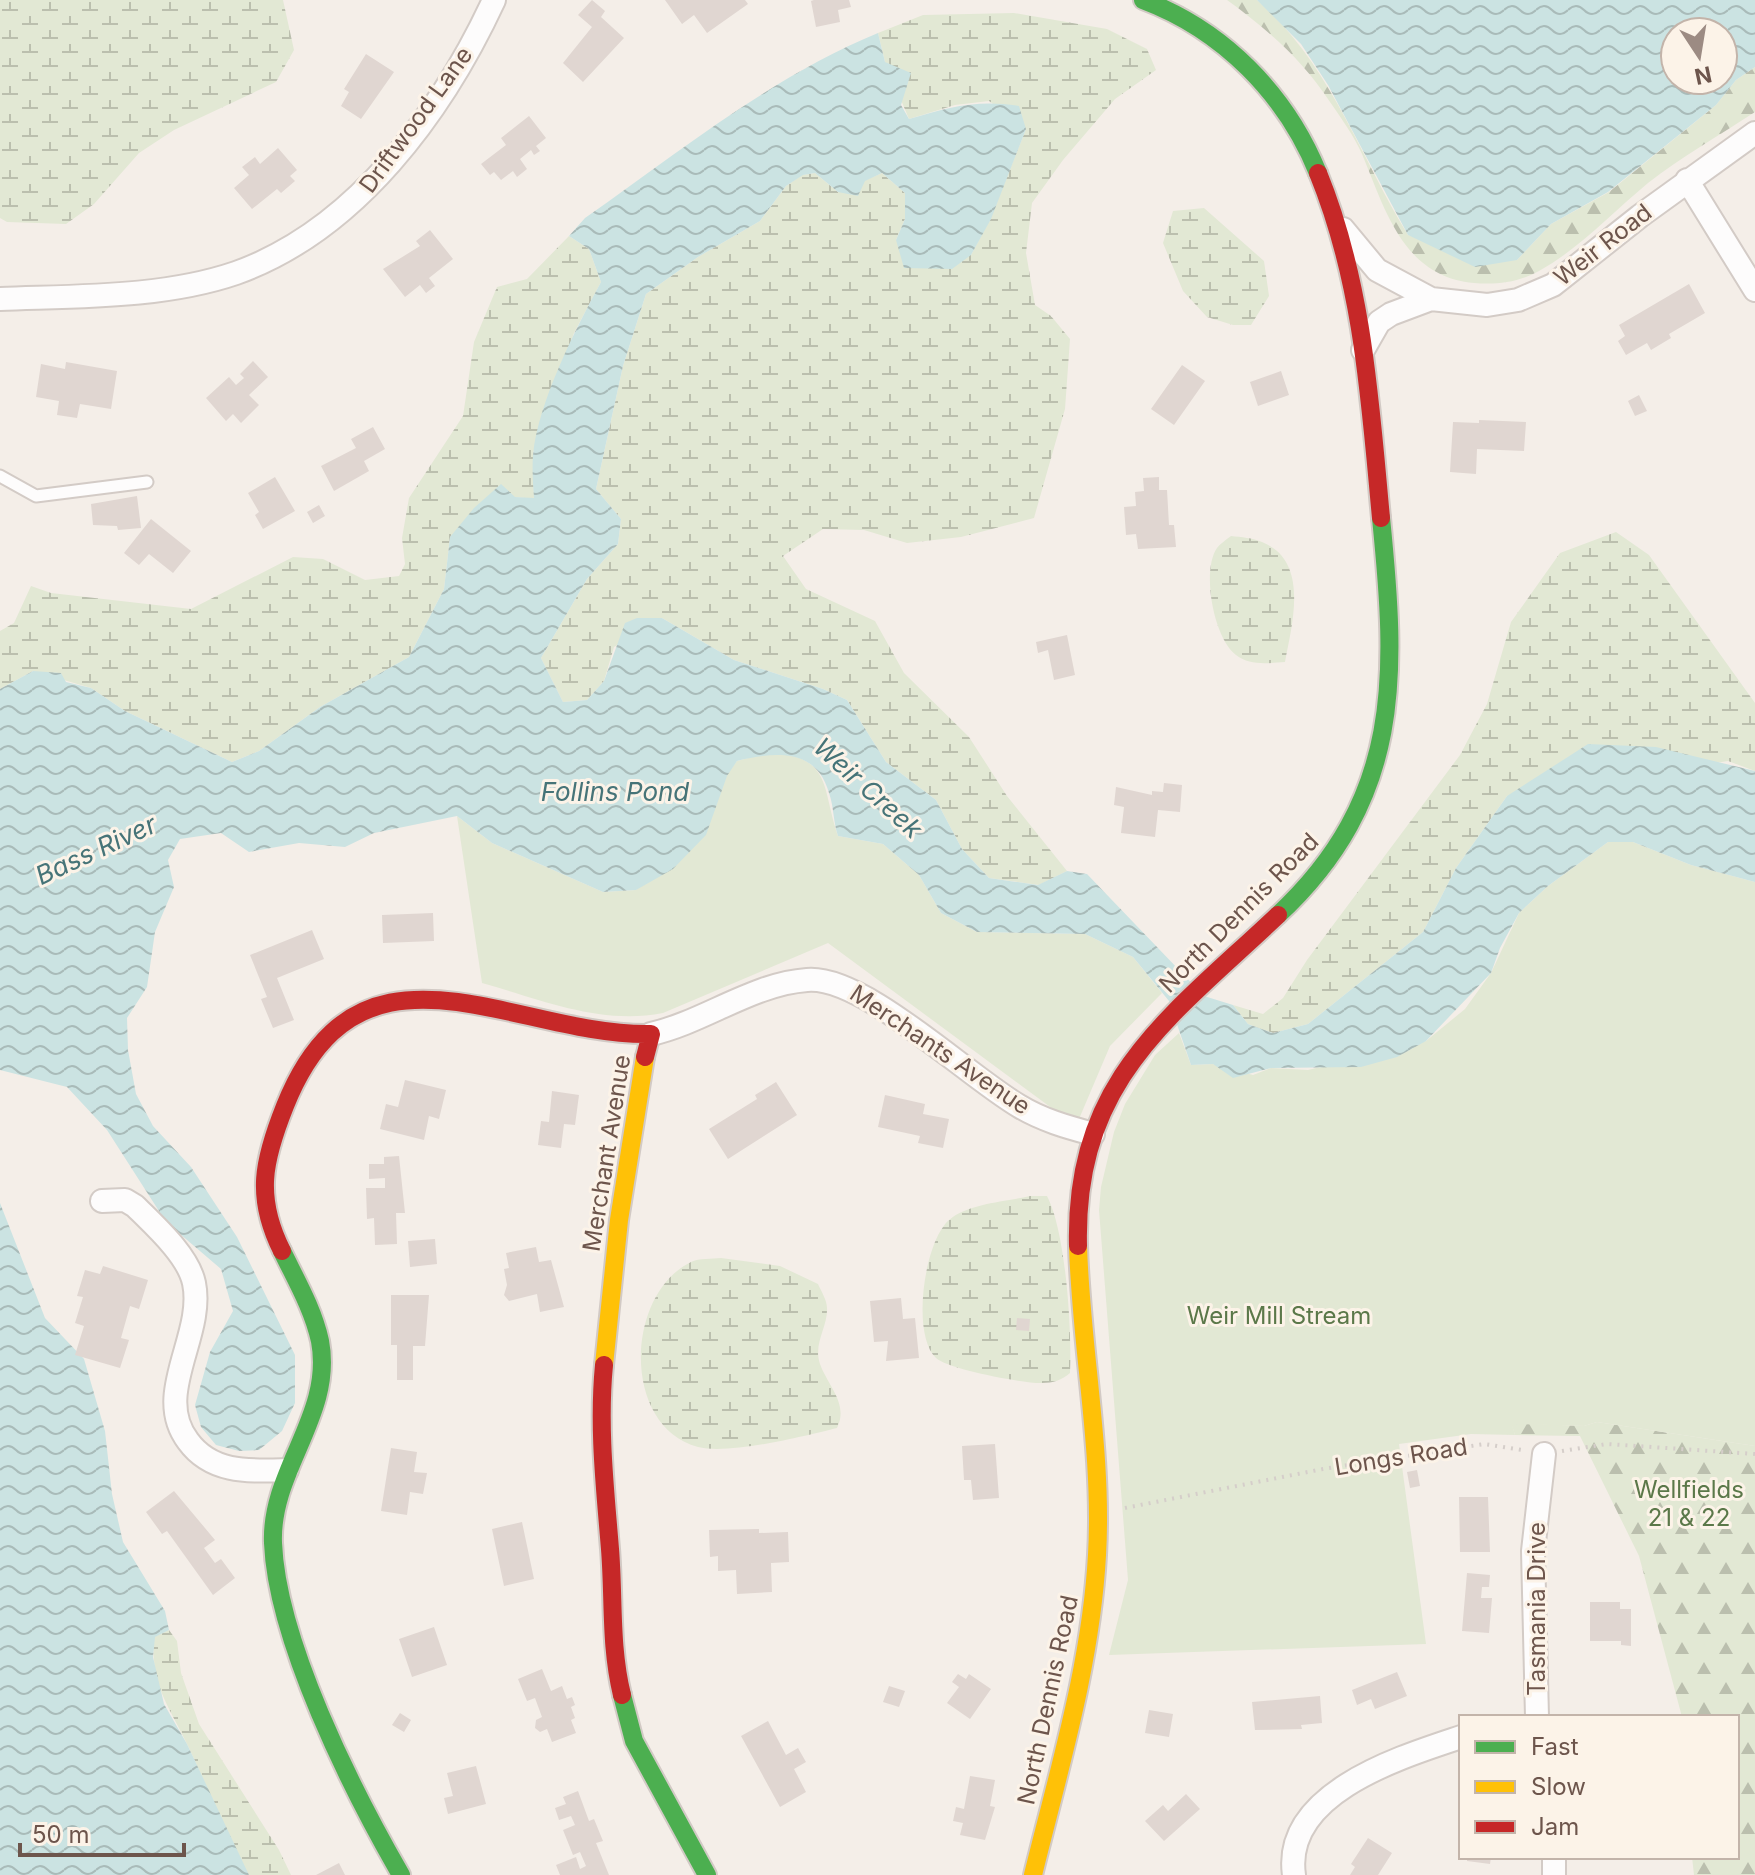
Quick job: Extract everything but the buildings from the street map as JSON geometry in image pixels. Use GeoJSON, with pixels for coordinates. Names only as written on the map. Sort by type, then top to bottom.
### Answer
{"type":"FeatureCollection","features":[{"type":"Feature","properties":{"kind":"street","name":"Driftwood Lane"},"geometry":{"type":"LineString","coordinates":[[0,299],[147,291],[193,284],[236,273],[314,234],[348,208],[384,170],[443,90],[477,37],[494,0]]}},
{"type":"Feature","properties":{"kind":"street","name":"North Dennis Road"},"geometry":{"type":"LineString","coordinates":[[1033,1875],[1092,1620],[1098,1514],[1078,1232],[1083,1180],[1093,1134],[1131,1058],[1217,969],[1281,910],[1338,849],[1378,762],[1389,687],[1389,620],[1363,350],[1337,222],[1311,156],[1257,80],[1207,33],[1161,5],[1143,0]]}},
{"type":"Feature","properties":{"kind":"street","name":"Weir Road"},"geometry":{"type":"LineString","coordinates":[[1337,222],[1377,270],[1431,299],[1487,305],[1534,295],[1573,272],[1687,180],[1755,133]]}},
{"type":"Feature","properties":{"kind":"street"},"geometry":{"type":"LineString","coordinates":[[1687,180],[1755,290]]}},
{"type":"Feature","properties":{"kind":"street","name":"Weir Road"},"geometry":{"type":"LineString","coordinates":[[1363,350],[1379,322],[1391,314],[1431,299]]}},
{"type":"Feature","properties":{"kind":"street","name":"Merchants Avenue"},"geometry":{"type":"LineString","coordinates":[[651,1034],[693,1022],[779,985],[817,979],[836,982],[875,1002],[1017,1105],[1057,1124],[1093,1134]]}},
{"type":"Feature","properties":{"kind":"street","name":"Merchant Avenue"},"geometry":{"type":"LineString","coordinates":[[401,1875],[332,1741],[283,1596],[272,1522],[287,1470],[319,1407],[321,1347],[316,1323],[283,1259],[264,1204],[263,1181],[282,1108],[306,1061],[329,1038],[373,1008],[419,996],[453,997],[584,1032],[630,1037],[651,1034],[641,1071],[619,1220],[603,1370],[601,1461],[610,1552],[611,1629],[616,1670],[634,1741],[707,1875]]}},
{"type":"Feature","properties":{"kind":"street"},"geometry":{"type":"LineString","coordinates":[[102,1201],[125,1200],[135,1206],[190,1270],[194,1284],[193,1322],[174,1398],[180,1433],[193,1450],[220,1467],[238,1471],[287,1470]]}},
{"type":"Feature","properties":{"kind":"street","name":"Tasmania Drive"},"geometry":{"type":"LineString","coordinates":[[1537,1715],[1533,1551],[1544,1454]]}},
{"type":"Feature","properties":{"kind":"street"},"geometry":{"type":"LineString","coordinates":[[1294,1875],[1301,1831],[1313,1810],[1345,1785],[1459,1738]]}},
{"type":"Feature","properties":{"kind":"lane"},"geometry":{"type":"LineString","coordinates":[[0,476],[36,496],[147,482]]}},
{"type":"Feature","properties":{"kind":"path","name":"Longs Road"},"geometry":{"type":"LineString","coordinates":[[1098,1514],[1323,1469],[1484,1444],[1544,1454],[1607,1444],[1755,1454]]}},
{"type":"Feature","properties":{"kind":"green space"},"geometry":{"type":"Polygon","coordinates":[[[0,0],[283,0],[294,50],[276,82],[174,130],[139,153],[94,204],[66,224],[7,222],[0,218],[0,0]]]}},
{"type":"Feature","properties":{"kind":"green space"},"geometry":{"type":"Polygon","coordinates":[[[1227,0],[1257,0],[1304,52],[1342,111],[1408,235],[1517,260],[1551,224],[1609,192],[1723,96],[1739,96],[1739,78],[1755,67],[1755,112],[1661,173],[1554,262],[1524,278],[1499,283],[1474,283],[1450,278],[1430,268],[1413,254],[1389,217],[1362,154],[1330,102],[1308,72],[1270,34],[1227,0]]]}},
{"type":"Feature","properties":{"kind":"green space"},"geometry":{"type":"Polygon","coordinates":[[[1014,13],[1107,29],[1147,49],[1156,70],[1115,99],[1063,160],[1032,203],[1026,253],[1035,305],[1051,316],[1070,339],[1065,409],[1034,518],[961,537],[907,543],[864,530],[823,529],[783,556],[806,589],[875,621],[904,673],[969,737],[1007,796],[1067,871],[1039,885],[989,878],[962,849],[936,800],[886,762],[847,700],[823,689],[734,660],[662,618],[614,647],[604,681],[587,700],[563,702],[541,658],[587,579],[618,544],[621,519],[596,489],[623,366],[646,294],[698,257],[760,221],[786,186],[802,175],[815,173],[838,192],[882,173],[905,193],[905,219],[896,240],[971,255],[990,219],[1026,129],[989,101],[955,105],[909,119],[885,62],[878,33],[923,15],[1014,13]]]}},
{"type":"Feature","properties":{"kind":"green space"},"geometry":{"type":"Polygon","coordinates":[[[1204,208],[1264,261],[1269,296],[1251,325],[1233,325],[1207,317],[1183,291],[1163,243],[1173,211],[1204,208]]]}},
{"type":"Feature","properties":{"kind":"green space"},"geometry":{"type":"Polygon","coordinates":[[[569,236],[589,249],[601,282],[574,333],[533,453],[534,499],[515,497],[450,537],[444,589],[409,657],[320,707],[259,751],[232,762],[125,711],[91,688],[33,671],[0,689],[0,631],[14,623],[31,586],[51,593],[191,609],[293,557],[323,559],[365,580],[399,576],[405,564],[402,538],[409,498],[463,416],[474,342],[497,287],[527,279],[569,236]]]}},
{"type":"Feature","properties":{"kind":"green space"},"geometry":{"type":"Polygon","coordinates":[[[1616,532],[1649,555],[1755,703],[1755,771],[1728,761],[1507,796],[1456,868],[1423,932],[1308,1024],[1273,1033],[1248,1024],[1233,1005],[1263,1014],[1283,998],[1307,960],[1460,755],[1487,704],[1511,622],[1560,553],[1616,532]]]}},
{"type":"Feature","properties":{"kind":"green space"},"geometry":{"type":"Polygon","coordinates":[[[1231,536],[1262,542],[1277,551],[1287,563],[1294,595],[1285,662],[1247,661],[1228,647],[1222,635],[1212,604],[1210,572],[1217,548],[1231,536]]]}},
{"type":"Feature","properties":{"kind":"green space"},"geometry":{"type":"Polygon","coordinates":[[[767,753],[788,755],[814,767],[821,777],[838,836],[883,844],[919,875],[941,913],[977,932],[1085,934],[1133,957],[1162,993],[1110,1046],[1076,1126],[828,943],[663,1013],[640,1016],[572,1009],[482,983],[457,816],[492,843],[603,892],[636,890],[737,761],[767,753]]]}},
{"type":"Feature","properties":{"kind":"green space","name":"Weir Mill Stream"},"geometry":{"type":"Polygon","coordinates":[[[1608,842],[1633,842],[1691,865],[1755,882],[1755,1446],[1597,1422],[1584,1426],[1512,1424],[1515,1435],[1471,1434],[1399,1444],[1426,1644],[1109,1655],[1128,1580],[1099,1210],[1114,1132],[1125,1104],[1155,1055],[1179,1033],[1191,1065],[1213,1064],[1253,1075],[1271,1068],[1308,1070],[1426,1041],[1465,1009],[1491,973],[1519,913],[1548,886],[1608,842]]]}},
{"type":"Feature","properties":{"kind":"green space"},"geometry":{"type":"Polygon","coordinates":[[[1030,1196],[1047,1196],[1054,1212],[1069,1308],[1070,1373],[1046,1383],[987,1375],[943,1362],[928,1346],[924,1330],[927,1267],[940,1231],[949,1220],[967,1210],[1030,1196]]]}},
{"type":"Feature","properties":{"kind":"green space"},"geometry":{"type":"Polygon","coordinates":[[[721,1258],[780,1266],[818,1284],[827,1308],[818,1356],[839,1403],[841,1411],[837,1428],[767,1444],[712,1449],[698,1447],[673,1434],[655,1414],[645,1388],[641,1359],[644,1329],[653,1301],[669,1278],[691,1262],[721,1258]]]}},
{"type":"Feature","properties":{"kind":"green space","name":"Wellfields 21 & 22"},"geometry":{"type":"Polygon","coordinates":[[[1597,1422],[1755,1446],[1755,1875],[1694,1875],[1692,1859],[1739,1859],[1739,1715],[1681,1715],[1639,1556],[1580,1436],[1515,1435],[1511,1423],[1584,1426],[1597,1422]]]}},
{"type":"Feature","properties":{"kind":"green space"},"geometry":{"type":"Polygon","coordinates":[[[169,1630],[177,1641],[181,1673],[199,1724],[279,1850],[291,1875],[249,1875],[243,1867],[158,1683],[154,1637],[169,1630]]]}},
{"type":"Feature","properties":{"kind":"water"},"geometry":{"type":"Polygon","coordinates":[[[1257,0],[1755,0],[1755,67],[1739,78],[1739,16],[1659,16],[1659,96],[1723,96],[1608,192],[1551,224],[1517,260],[1475,267],[1408,235],[1328,85],[1301,44],[1257,0]]]}},
{"type":"Feature","properties":{"kind":"water","name":"Follins Pond"},"geometry":{"type":"Polygon","coordinates":[[[878,33],[885,62],[911,73],[901,105],[909,119],[964,105],[990,103],[1019,106],[1026,129],[991,219],[971,255],[952,269],[904,268],[896,240],[905,219],[905,193],[882,173],[865,181],[858,196],[838,192],[815,173],[803,175],[786,186],[760,221],[698,257],[646,294],[623,366],[596,489],[621,519],[618,544],[587,579],[541,658],[563,702],[587,700],[604,681],[625,623],[637,618],[662,618],[734,660],[847,700],[886,762],[936,800],[962,849],[989,878],[1038,885],[1067,871],[1087,874],[1204,996],[1233,1005],[1248,1024],[1273,1033],[1308,1024],[1423,932],[1456,868],[1507,796],[1588,744],[1656,747],[1755,771],[1755,882],[1691,865],[1633,842],[1608,842],[1548,886],[1519,913],[1500,948],[1491,973],[1426,1041],[1397,1057],[1361,1067],[1271,1068],[1233,1078],[1213,1064],[1191,1065],[1169,1001],[1133,957],[1085,934],[977,932],[941,913],[919,875],[883,844],[838,836],[831,798],[823,778],[814,767],[792,756],[765,756],[737,761],[727,776],[706,835],[673,869],[636,890],[603,892],[492,843],[457,816],[374,833],[345,847],[299,843],[249,852],[221,833],[180,839],[168,860],[174,887],[155,932],[147,987],[127,1018],[128,1050],[136,1094],[153,1126],[191,1167],[237,1237],[295,1355],[295,1403],[282,1431],[259,1450],[239,1451],[216,1445],[201,1427],[195,1405],[210,1352],[233,1311],[221,1269],[166,1222],[107,1130],[67,1087],[0,1070],[0,689],[33,671],[61,673],[66,682],[91,688],[125,711],[232,762],[259,751],[320,707],[409,657],[444,589],[450,537],[474,508],[501,484],[515,497],[534,498],[533,455],[542,412],[570,343],[601,282],[589,249],[569,236],[585,218],[763,93],[878,33]]]}},
{"type":"Feature","properties":{"kind":"water"},"geometry":{"type":"Polygon","coordinates":[[[0,1203],[45,1318],[84,1359],[105,1431],[112,1494],[123,1542],[165,1611],[169,1630],[155,1637],[153,1657],[164,1704],[187,1744],[249,1875],[0,1875],[0,1203]]]}},
{"type":"Feature","properties":{"kind":"traffic: fast"},"geometry":{"type":"LineString","coordinates":[[1143,0],[1200,29],[1248,68],[1270,91],[1288,117],[1318,173]]}},
{"type":"Feature","properties":{"kind":"traffic: fast"},"geometry":{"type":"LineString","coordinates":[[1278,915],[1319,871],[1349,826],[1370,780],[1382,732],[1388,682],[1389,630],[1381,518]]}},
{"type":"Feature","properties":{"kind":"traffic: fast"},"geometry":{"type":"LineString","coordinates":[[282,1251],[313,1318],[320,1341],[322,1368],[318,1394],[281,1491],[275,1516],[273,1543],[278,1582],[302,1669],[320,1714],[361,1801],[401,1875]]}},
{"type":"Feature","properties":{"kind":"traffic: fast"},"geometry":{"type":"LineString","coordinates":[[622,1695],[634,1741],[707,1875]]}},
{"type":"Feature","properties":{"kind":"traffic: slow"},"geometry":{"type":"LineString","coordinates":[[604,1365],[619,1220],[645,1057]]}},
{"type":"Feature","properties":{"kind":"traffic: slow"},"geometry":{"type":"LineString","coordinates":[[1033,1875],[1081,1676],[1094,1596],[1097,1555],[1097,1478],[1078,1246]]}},
{"type":"Feature","properties":{"kind":"traffic: jam"},"geometry":{"type":"LineString","coordinates":[[1318,173],[1333,215],[1355,300],[1368,386],[1381,518]]}},
{"type":"Feature","properties":{"kind":"traffic: jam"},"geometry":{"type":"LineString","coordinates":[[1078,1246],[1081,1188],[1092,1139],[1111,1095],[1136,1057],[1166,1021],[1278,915]]}},
{"type":"Feature","properties":{"kind":"traffic: jam"},"geometry":{"type":"LineString","coordinates":[[282,1251],[273,1232],[265,1196],[271,1144],[285,1106],[317,1049],[355,1016],[398,1001],[445,1001],[599,1030],[651,1034],[645,1057]]}},
{"type":"Feature","properties":{"kind":"traffic: jam"},"geometry":{"type":"LineString","coordinates":[[604,1365],[603,1457],[614,1640],[622,1695]]}},
{"type":"Feature","properties":{"kind":"water label","name":"Weir Creek"},"geometry":{"type":"Point","coordinates":[868,788]}},
{"type":"Feature","properties":{"kind":"water label","name":"Bass River"},"geometry":{"type":"Point","coordinates":[96,850]}}]}
